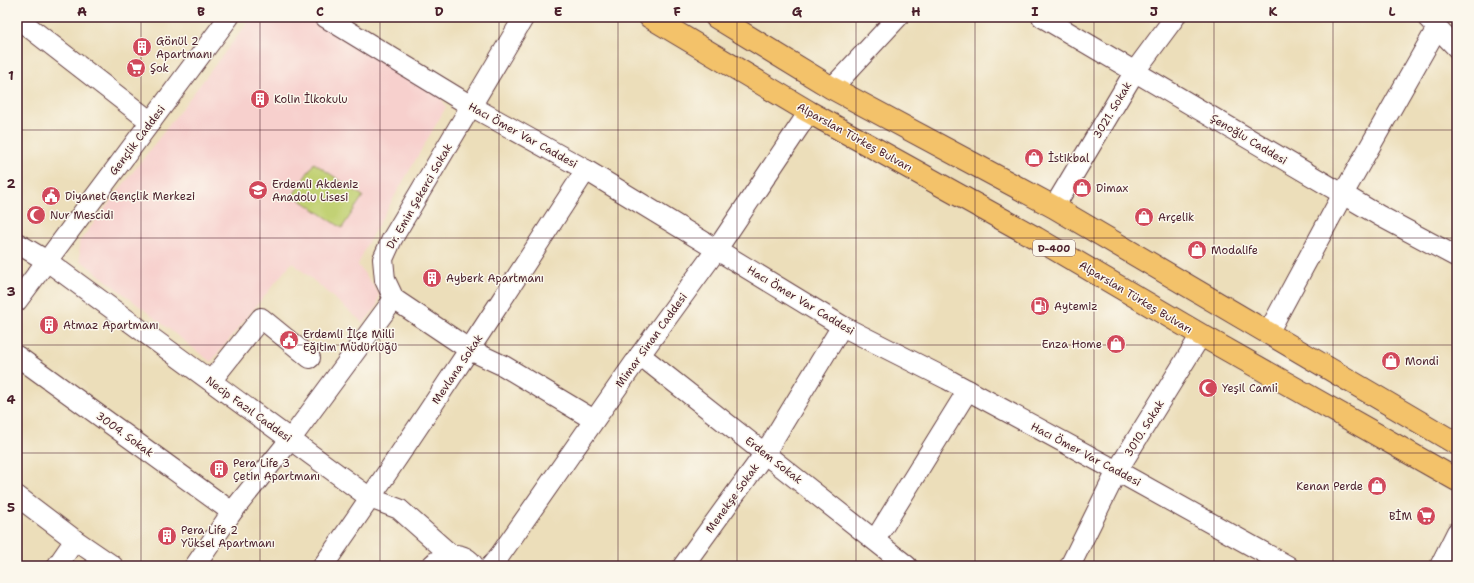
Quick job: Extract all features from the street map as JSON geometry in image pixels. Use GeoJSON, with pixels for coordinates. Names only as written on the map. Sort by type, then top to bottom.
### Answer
{"type":"FeatureCollection","features":[{"type":"Feature","properties":{"kind":"highway","name":"Alparslan Türkeş Bulvarı"},"geometry":{"type":"LineString","coordinates":[[650,17],[809,112],[1036,238],[1201,335],[1457,480]]}},
{"type":"Feature","properties":{"kind":"highway"},"geometry":{"type":"LineString","coordinates":[[718,17],[832,88],[1054,207],[1457,444]]}},
{"type":"Feature","properties":{"kind":"street","name":"Gençlik Caddesi"},"geometry":{"type":"LineString","coordinates":[[17,302],[229,17]]}},
{"type":"Feature","properties":{"kind":"street","name":"Hacı Ömer Var Caddesi"},"geometry":{"type":"LineString","coordinates":[[325,17],[471,106],[586,170],[842,326],[968,390],[1117,471],[1262,559],[1288,566]]}},
{"type":"Feature","properties":{"kind":"street","name":"Dr. Emin Şekerci Sokak"},"geometry":{"type":"LineString","coordinates":[[394,299],[385,280],[383,259],[392,239],[524,17]]}},
{"type":"Feature","properties":{"kind":"street"},"geometry":{"type":"LineString","coordinates":[[832,88],[898,17]]}},
{"type":"Feature","properties":{"kind":"street","name":"Şenoğlu Caddesi"},"geometry":{"type":"LineString","coordinates":[[1042,17],[1380,216],[1454,250]]}},
{"type":"Feature","properties":{"kind":"street","name":"3021. Sokak"},"geometry":{"type":"LineString","coordinates":[[1054,207],[1135,71],[1175,17]]}},
{"type":"Feature","properties":{"kind":"street"},"geometry":{"type":"LineString","coordinates":[[17,18],[151,122]]}},
{"type":"Feature","properties":{"kind":"street"},"geometry":{"type":"LineString","coordinates":[[1268,333],[1343,194],[1432,22],[1457,48]]}},
{"type":"Feature","properties":{"kind":"street","name":"Mimar Sinan Caddesi"},"geometry":{"type":"LineString","coordinates":[[491,566],[717,249],[809,112]]}},
{"type":"Feature","properties":{"kind":"street","name":"Mevlana Sokak"},"geometry":{"type":"LineString","coordinates":[[323,566],[470,350],[586,170]]}},
{"type":"Feature","properties":{"kind":"street","name":"Necip Fazıl Caddesi"},"geometry":{"type":"LineString","coordinates":[[17,242],[47,261],[370,498],[399,509],[451,555]]}},
{"type":"Feature","properties":{"kind":"street"},"geometry":{"type":"LineString","coordinates":[[194,566],[232,512],[290,440],[394,299],[470,350],[504,366],[594,420]]}},
{"type":"Feature","properties":{"kind":"street"},"geometry":{"type":"LineString","coordinates":[[211,381],[261,318],[310,358]]}},
{"type":"Feature","properties":{"kind":"street","name":"Menekşe Sokak"},"geometry":{"type":"LineString","coordinates":[[683,566],[765,453],[842,326]]}},
{"type":"Feature","properties":{"kind":"street","name":"3010. Sokak"},"geometry":{"type":"LineString","coordinates":[[1070,566],[1117,471],[1201,335]]}},
{"type":"Feature","properties":{"kind":"street","name":"Erdem Sokak"},"geometry":{"type":"LineString","coordinates":[[640,355],[907,566]]}},
{"type":"Feature","properties":{"kind":"street","name":"3004. Sokak"},"geometry":{"type":"LineString","coordinates":[[17,356],[232,512]]}},
{"type":"Feature","properties":{"kind":"street"},"geometry":{"type":"LineString","coordinates":[[875,540],[968,390]]}},
{"type":"Feature","properties":{"kind":"street"},"geometry":{"type":"LineString","coordinates":[[17,496],[75,540],[113,566]]}},
{"type":"Feature","properties":{"kind":"street"},"geometry":{"type":"LineString","coordinates":[[1440,566],[1457,532]]}},
{"type":"Feature","properties":{"kind":"street"},"geometry":{"type":"LineString","coordinates":[[57,566],[75,540]]}},
{"type":"Feature","properties":{"kind":"street"},"geometry":{"type":"LineString","coordinates":[[431,566],[443,556],[451,555],[459,555],[467,558],[474,566]]}},
{"type":"Feature","properties":{"kind":"shaded area","name":"Erdemli Akdeniz Anadolu Lisesi"},"geometry":{"type":"Polygon","coordinates":[[[252,17],[308,17],[439,93],[446,107],[366,246],[358,265],[379,293],[377,307],[363,323],[292,262],[211,362],[80,260],[79,242],[252,17]]]}},
{"type":"Feature","properties":{"kind":"green space"},"geometry":{"type":"Polygon","coordinates":[[[314,163],[363,196],[342,228],[293,195],[314,163]]]}},
{"type":"Feature","properties":{"kind":"place","name":"Gönül 2 Apartmanı"},"geometry":{"type":"Point","coordinates":[142,47]}},
{"type":"Feature","properties":{"kind":"place","name":"Şok"},"geometry":{"type":"Point","coordinates":[136,68]}},
{"type":"Feature","properties":{"kind":"place","name":"Kolin İlkokulu"},"geometry":{"type":"Point","coordinates":[260,99]}},
{"type":"Feature","properties":{"kind":"place","name":"İstikbal"},"geometry":{"type":"Point","coordinates":[1034,158]}},
{"type":"Feature","properties":{"kind":"place","name":"Dimax"},"geometry":{"type":"Point","coordinates":[1082,188]}},
{"type":"Feature","properties":{"kind":"place","name":"Erdemli Akdeniz Anadolu Lisesi"},"geometry":{"type":"Point","coordinates":[258,190]}},
{"type":"Feature","properties":{"kind":"place","name":"Diyanet Gençlik Merkezi"},"geometry":{"type":"Point","coordinates":[51,196]}},
{"type":"Feature","properties":{"kind":"place","name":"Nur Mescidi"},"geometry":{"type":"Point","coordinates":[36,215]}},
{"type":"Feature","properties":{"kind":"place","name":"Arçelik"},"geometry":{"type":"Point","coordinates":[1144,217]}},
{"type":"Feature","properties":{"kind":"place","name":"Modalife"},"geometry":{"type":"Point","coordinates":[1197,250]}},
{"type":"Feature","properties":{"kind":"place","name":"Ayberk Apartmanı"},"geometry":{"type":"Point","coordinates":[432,278]}},
{"type":"Feature","properties":{"kind":"place","name":"Aytemiz"},"geometry":{"type":"Point","coordinates":[1040,306]}},
{"type":"Feature","properties":{"kind":"place","name":"Atmaz Apartmanı"},"geometry":{"type":"Point","coordinates":[49,325]}},
{"type":"Feature","properties":{"kind":"place","name":"Erdemli İlçe Milli Eğitim Müdürlüğü"},"geometry":{"type":"Point","coordinates":[289,340]}},
{"type":"Feature","properties":{"kind":"place","name":"Enza Home"},"geometry":{"type":"Point","coordinates":[1116,344]}},
{"type":"Feature","properties":{"kind":"place","name":"Mondi"},"geometry":{"type":"Point","coordinates":[1391,361]}},
{"type":"Feature","properties":{"kind":"place","name":"Yeşil Camii"},"geometry":{"type":"Point","coordinates":[1208,388]}},
{"type":"Feature","properties":{"kind":"place","name":"Pera Life 3 Çetin Apartmanı"},"geometry":{"type":"Point","coordinates":[219,469]}},
{"type":"Feature","properties":{"kind":"place","name":"Kenan Perde"},"geometry":{"type":"Point","coordinates":[1377,486]}},
{"type":"Feature","properties":{"kind":"place","name":"BİM"},"geometry":{"type":"Point","coordinates":[1426,516]}},
{"type":"Feature","properties":{"kind":"place","name":"Pera Life 2 Yüksel Apartmanı"},"geometry":{"type":"Point","coordinates":[167,536]}}]}
